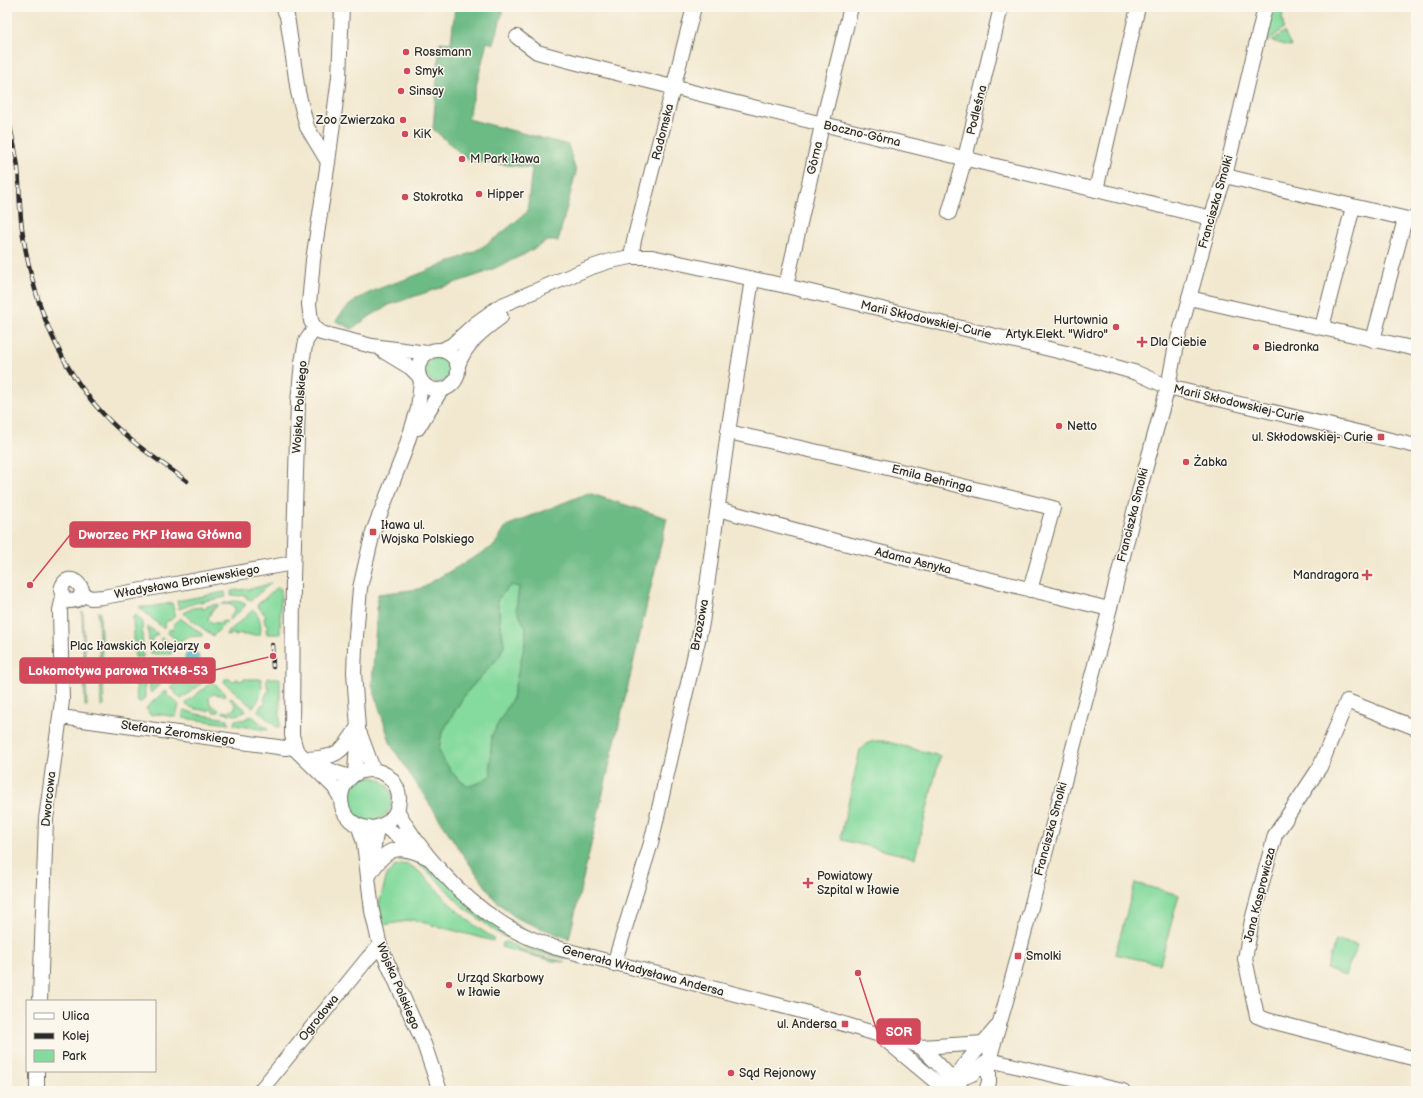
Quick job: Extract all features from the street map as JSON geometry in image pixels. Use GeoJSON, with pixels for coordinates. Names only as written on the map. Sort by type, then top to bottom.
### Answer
{"type":"FeatureCollection","features":[{"type":"Feature","properties":{"kind":"street"},"geometry":{"type":"LineString","coordinates":[[283,7],[287,16],[298,92],[307,127],[328,162]]}},
{"type":"Feature","properties":{"kind":"street"},"geometry":{"type":"LineString","coordinates":[[342,7],[339,77],[313,260],[309,304],[311,321],[315,328],[321,333],[372,346],[427,353],[442,350],[452,355],[458,365],[459,371],[455,382],[446,389],[430,389],[411,368],[372,346]]}},
{"type":"Feature","properties":{"kind":"street","name":"Radomska"},"geometry":{"type":"LineString","coordinates":[[631,257],[634,240],[694,7]]}},
{"type":"Feature","properties":{"kind":"street","name":"Górna"},"geometry":{"type":"LineString","coordinates":[[786,286],[822,125],[851,7]]}},
{"type":"Feature","properties":{"kind":"street","name":"Podleśna"},"geometry":{"type":"LineString","coordinates":[[949,213],[965,158],[1001,7]]}},
{"type":"Feature","properties":{"kind":"street"},"geometry":{"type":"LineString","coordinates":[[1096,190],[1138,7]]}},
{"type":"Feature","properties":{"kind":"street","name":"Franciszka Smolki"},"geometry":{"type":"LineString","coordinates":[[986,1091],[989,1082],[989,1060],[1168,387],[1175,350],[1211,218],[1225,176],[1265,7]]}},
{"type":"Feature","properties":{"kind":"street","name":"Boczno-Górna"},"geometry":{"type":"LineString","coordinates":[[517,37],[537,52],[673,88],[1211,218]]}},
{"type":"Feature","properties":{"kind":"street"},"geometry":{"type":"LineString","coordinates":[[1225,176],[1410,220],[1373,340]]}},
{"type":"Feature","properties":{"kind":"street"},"geometry":{"type":"LineString","coordinates":[[1322,327],[1353,207]]}},
{"type":"Feature","properties":{"kind":"street","name":"Marii Skłodowskiej-Curie"},"geometry":{"type":"LineString","coordinates":[[442,350],[452,345],[475,324],[500,306],[589,268],[610,261],[631,257],[652,257],[786,286],[1080,356],[1130,370],[1168,387],[1416,446]]}},
{"type":"Feature","properties":{"kind":"street","name":"Brzozowa"},"geometry":{"type":"LineString","coordinates":[[614,964],[651,844],[701,630],[728,432],[752,279]]}},
{"type":"Feature","properties":{"kind":"street","name":"Marii Skłodowskiej-Curie"},"geometry":{"type":"LineString","coordinates":[[458,365],[469,344],[486,328],[530,294]]}},
{"type":"Feature","properties":{"kind":"street"},"geometry":{"type":"LineString","coordinates":[[1189,298],[1416,349]]}},
{"type":"Feature","properties":{"kind":"street","name":"Wojska Polskiego"},"geometry":{"type":"LineString","coordinates":[[294,747],[292,735],[293,563],[298,402],[306,341],[315,328]]}},
{"type":"Feature","properties":{"kind":"street"},"geometry":{"type":"LineString","coordinates":[[306,760],[337,773],[352,775],[363,770],[373,770],[385,774],[395,784],[398,792],[399,801],[397,810],[391,819],[380,826],[368,829],[359,827],[344,815],[340,797],[342,789],[352,775],[358,728],[354,654],[360,588],[373,532],[404,453],[418,409],[420,378],[418,369],[419,363],[427,353]]}},
{"type":"Feature","properties":{"kind":"street"},"geometry":{"type":"LineString","coordinates":[[404,453],[426,412],[440,390]]}},
{"type":"Feature","properties":{"kind":"street","name":"Emila Behringa"},"geometry":{"type":"LineString","coordinates":[[728,432],[1053,508],[1030,590]]}},
{"type":"Feature","properties":{"kind":"street","name":"Adama Asnyka"},"geometry":{"type":"LineString","coordinates":[[718,509],[839,542],[1109,609]]}},
{"type":"Feature","properties":{"kind":"street","name":"Władysława Broniewskiego"},"geometry":{"type":"LineString","coordinates":[[82,594],[91,598],[103,597],[293,563]]}},
{"type":"Feature","properties":{"kind":"street","name":"Dworcowa"},"geometry":{"type":"LineString","coordinates":[[40,1000],[46,819],[62,701],[60,610],[63,597],[62,587],[71,580],[77,582],[80,584],[82,594]]}},
{"type":"Feature","properties":{"kind":"street","name":"Jana Kasprowicza"},"geometry":{"type":"LineString","coordinates":[[1416,728],[1347,701],[1320,767],[1276,835],[1252,920],[1245,959],[1257,1016],[1267,1020],[1416,1059]]}},
{"type":"Feature","properties":{"kind":"street","name":"Stefana Żeromskiego"},"geometry":{"type":"LineString","coordinates":[[61,717],[285,748],[294,747]]}},
{"type":"Feature","properties":{"kind":"street"},"geometry":{"type":"LineString","coordinates":[[306,760],[323,759],[336,754],[348,744],[358,728]]}},
{"type":"Feature","properties":{"kind":"street"},"geometry":{"type":"LineString","coordinates":[[358,728],[373,770]]}},
{"type":"Feature","properties":{"kind":"street"},"geometry":{"type":"LineString","coordinates":[[294,747],[299,754],[334,787],[340,797]]}},
{"type":"Feature","properties":{"kind":"street","name":"Generała Władysława Andersa"},"geometry":{"type":"LineString","coordinates":[[397,810],[406,826],[431,859],[465,895],[499,922],[517,932],[553,947],[614,964],[802,1011],[880,1035],[894,1036],[920,1048],[939,1065],[952,1088]]}},
{"type":"Feature","properties":{"kind":"street","name":"Wojska Polskiego"},"geometry":{"type":"LineString","coordinates":[[368,877],[380,826]]}},
{"type":"Feature","properties":{"kind":"street","name":"Generała Władysława Andersa"},"geometry":{"type":"LineString","coordinates":[[380,826],[431,859]]}},
{"type":"Feature","properties":{"kind":"street","name":"Wojska Polskiego"},"geometry":{"type":"LineString","coordinates":[[359,827],[364,843],[372,911],[380,946],[421,1038],[440,1091]]}},
{"type":"Feature","properties":{"kind":"street"},"geometry":{"type":"LineString","coordinates":[[368,877],[381,858],[395,850],[402,849],[415,851],[431,859]]}},
{"type":"Feature","properties":{"kind":"street","name":"Ogrodowa"},"geometry":{"type":"LineString","coordinates":[[260,1091],[368,958],[380,946]]}},
{"type":"Feature","properties":{"kind":"street","name":"Franciszka Smolki"},"geometry":{"type":"LineString","coordinates":[[952,1088],[964,1064],[1000,1023]]}},
{"type":"Feature","properties":{"kind":"street","name":"Generała Władysława Andersa"},"geometry":{"type":"LineString","coordinates":[[880,1035],[952,1088]]}},
{"type":"Feature","properties":{"kind":"street"},"geometry":{"type":"LineString","coordinates":[[920,1048],[984,1043]]}},
{"type":"Feature","properties":{"kind":"street"},"geometry":{"type":"LineString","coordinates":[[952,1088],[989,1060],[1123,1091]]}},
{"type":"Feature","properties":{"kind":"street"},"geometry":{"type":"LineString","coordinates":[[37,1072],[37,1091]]}},
{"type":"Feature","properties":{"kind":"green space"},"geometry":{"type":"Polygon","coordinates":[[[455,7],[490,7],[503,10],[494,44],[487,42],[468,119],[568,145],[576,172],[558,241],[547,241],[525,254],[484,273],[389,305],[352,329],[336,321],[343,311],[361,297],[473,252],[494,239],[527,212],[532,168],[468,160],[433,129],[440,42],[451,43],[455,7]]]}},
{"type":"Feature","properties":{"kind":"green space"},"geometry":{"type":"Polygon","coordinates":[[[1274,7],[1284,7],[1282,18],[1284,28],[1266,43],[1274,7]]]}},
{"type":"Feature","properties":{"kind":"green space"},"geometry":{"type":"Polygon","coordinates":[[[1284,32],[1292,47],[1272,41],[1284,32]]]}},
{"type":"Feature","properties":{"kind":"green space"},"geometry":{"type":"Polygon","coordinates":[[[438,357],[448,360],[451,370],[448,380],[438,383],[428,380],[425,370],[428,360],[438,357]]]}},
{"type":"Feature","properties":{"kind":"green space"},"geometry":{"type":"Polygon","coordinates":[[[588,493],[667,518],[569,939],[516,918],[496,901],[459,849],[391,745],[372,685],[378,594],[419,589],[494,546],[506,526],[588,493]],[[511,585],[497,600],[504,644],[499,657],[465,694],[442,733],[439,749],[442,758],[455,776],[467,786],[479,783],[491,775],[490,766],[492,735],[512,699],[525,643],[526,628],[516,609],[519,587],[511,585]]]}},
{"type":"Feature","properties":{"kind":"green space"},"geometry":{"type":"Polygon","coordinates":[[[271,583],[251,600],[246,598],[247,596],[231,595],[231,591],[252,589],[271,583]]]}},
{"type":"Feature","properties":{"kind":"green space"},"geometry":{"type":"Polygon","coordinates":[[[511,585],[520,586],[519,596],[526,628],[525,643],[512,699],[492,735],[490,766],[492,775],[479,783],[467,786],[455,776],[442,758],[439,749],[442,733],[465,694],[499,657],[504,645],[497,600],[511,585]]]}},
{"type":"Feature","properties":{"kind":"green space"},"geometry":{"type":"Polygon","coordinates":[[[278,587],[281,589],[280,634],[267,634],[266,629],[268,629],[264,618],[266,617],[257,605],[278,587]]]}},
{"type":"Feature","properties":{"kind":"green space"},"geometry":{"type":"Polygon","coordinates":[[[225,592],[226,597],[195,603],[179,609],[177,601],[225,592]]]}},
{"type":"Feature","properties":{"kind":"green space"},"geometry":{"type":"Polygon","coordinates":[[[234,601],[242,602],[246,605],[230,620],[229,618],[235,610],[235,607],[231,604],[222,604],[234,601]]]}},
{"type":"Feature","properties":{"kind":"green space"},"geometry":{"type":"Polygon","coordinates":[[[172,603],[175,615],[170,621],[168,620],[163,628],[139,607],[150,607],[172,603]]]}},
{"type":"Feature","properties":{"kind":"green space"},"geometry":{"type":"Polygon","coordinates":[[[218,604],[218,606],[212,610],[208,619],[214,623],[227,622],[213,636],[184,614],[193,608],[202,607],[202,609],[207,608],[207,606],[218,604]]]}},
{"type":"Feature","properties":{"kind":"green space"},"geometry":{"type":"Polygon","coordinates":[[[253,610],[257,614],[260,621],[260,635],[242,635],[242,633],[237,634],[237,636],[235,636],[235,634],[230,634],[230,636],[226,635],[226,634],[253,610]]]}},
{"type":"Feature","properties":{"kind":"green space"},"geometry":{"type":"Polygon","coordinates":[[[83,612],[87,706],[85,706],[83,612]]]}},
{"type":"Feature","properties":{"kind":"green space"},"geometry":{"type":"Polygon","coordinates":[[[98,612],[100,612],[104,706],[101,707],[98,612]]]}},
{"type":"Feature","properties":{"kind":"green space"},"geometry":{"type":"Polygon","coordinates":[[[136,615],[142,621],[143,657],[135,657],[133,617],[136,615]]]}},
{"type":"Feature","properties":{"kind":"green space"},"geometry":{"type":"Polygon","coordinates":[[[180,618],[202,634],[202,636],[186,637],[179,642],[167,632],[170,629],[172,630],[175,626],[173,625],[180,618]]]}},
{"type":"Feature","properties":{"kind":"green space"},"geometry":{"type":"Polygon","coordinates":[[[148,627],[158,634],[149,644],[148,627]]]}},
{"type":"Feature","properties":{"kind":"green space"},"geometry":{"type":"Polygon","coordinates":[[[162,638],[174,647],[171,654],[150,654],[157,644],[159,645],[162,641],[160,639],[162,638]]]}},
{"type":"Feature","properties":{"kind":"green space"},"geometry":{"type":"Polygon","coordinates":[[[135,662],[144,663],[145,698],[141,702],[137,701],[135,662]]]}},
{"type":"Feature","properties":{"kind":"green space"},"geometry":{"type":"Polygon","coordinates":[[[150,675],[154,678],[153,679],[156,683],[158,682],[160,684],[151,693],[150,691],[150,675]]]}},
{"type":"Feature","properties":{"kind":"green space"},"geometry":{"type":"Polygon","coordinates":[[[180,677],[186,680],[205,681],[181,699],[170,687],[180,677]]]}},
{"type":"Feature","properties":{"kind":"green space"},"geometry":{"type":"Polygon","coordinates":[[[267,678],[280,678],[279,728],[258,711],[262,704],[264,705],[267,692],[269,692],[269,687],[267,687],[267,678]]]}},
{"type":"Feature","properties":{"kind":"green space"},"geometry":{"type":"Polygon","coordinates":[[[225,679],[236,681],[236,679],[238,679],[239,681],[243,679],[261,679],[261,693],[254,706],[252,707],[224,682],[225,679]]]}},
{"type":"Feature","properties":{"kind":"green space"},"geometry":{"type":"Polygon","coordinates":[[[212,682],[226,694],[225,696],[213,694],[209,698],[210,704],[219,710],[219,712],[213,712],[213,710],[209,709],[208,711],[196,709],[186,705],[187,702],[212,682]]]}},
{"type":"Feature","properties":{"kind":"green space"},"geometry":{"type":"Polygon","coordinates":[[[165,691],[168,693],[166,694],[170,698],[171,697],[179,705],[176,717],[158,714],[150,715],[146,708],[165,691]]]}},
{"type":"Feature","properties":{"kind":"green space"},"geometry":{"type":"Polygon","coordinates":[[[230,697],[246,710],[245,712],[236,715],[223,713],[223,711],[228,712],[235,709],[235,705],[230,697]]]}},
{"type":"Feature","properties":{"kind":"green space"},"geometry":{"type":"Polygon","coordinates":[[[185,710],[196,714],[228,719],[229,724],[183,718],[183,711],[185,710]]]}},
{"type":"Feature","properties":{"kind":"green space"},"geometry":{"type":"Polygon","coordinates":[[[251,716],[268,730],[234,725],[235,720],[243,720],[251,716]]]}},
{"type":"Feature","properties":{"kind":"green space"},"geometry":{"type":"Polygon","coordinates":[[[873,741],[884,741],[940,756],[915,858],[842,840],[841,835],[860,750],[866,744],[873,741]]]}},
{"type":"Feature","properties":{"kind":"green space"},"geometry":{"type":"Polygon","coordinates":[[[370,777],[382,781],[388,787],[392,799],[388,811],[382,817],[370,821],[358,817],[352,811],[348,799],[352,787],[358,781],[370,777]]]}},
{"type":"Feature","properties":{"kind":"green space"},"geometry":{"type":"Polygon","coordinates":[[[397,854],[420,860],[568,958],[532,951],[498,933],[462,906],[436,879],[416,862],[411,859],[398,859],[397,854]]]}},
{"type":"Feature","properties":{"kind":"green space"},"geometry":{"type":"Polygon","coordinates":[[[405,864],[411,866],[423,875],[449,903],[470,922],[493,938],[493,941],[414,920],[383,925],[379,904],[387,875],[394,867],[405,864]]]}},
{"type":"Feature","properties":{"kind":"green space"},"geometry":{"type":"Polygon","coordinates":[[[1135,883],[1179,895],[1160,964],[1115,954],[1135,883]]]}},
{"type":"Feature","properties":{"kind":"green space"},"geometry":{"type":"Polygon","coordinates":[[[1336,940],[1357,945],[1345,976],[1326,969],[1336,940]]]}},
{"type":"Feature","properties":{"kind":"green space"},"geometry":{"type":"Polygon","coordinates":[[[506,942],[532,954],[565,962],[553,961],[501,947],[503,943],[506,942]]]}},
{"type":"Feature","properties":{"kind":"water"},"geometry":{"type":"Polygon","coordinates":[[[192,651],[197,653],[199,658],[197,663],[192,665],[187,663],[185,658],[187,653],[192,651]]]}},
{"type":"Feature","properties":{"kind":"railway"},"geometry":{"type":"LineString","coordinates":[[7,114],[17,161],[21,218],[28,261],[42,311],[63,358],[77,381],[110,421],[138,445],[187,481]]}},
{"type":"Feature","properties":{"kind":"railway"},"geometry":{"type":"LineString","coordinates":[[272,645],[273,667]]}},
{"type":"Feature","properties":{"kind":"place","name":"Rossmann"},"geometry":{"type":"Point","coordinates":[406,52]}},
{"type":"Feature","properties":{"kind":"place","name":"Smyk"},"geometry":{"type":"Point","coordinates":[407,71]}},
{"type":"Feature","properties":{"kind":"place","name":"Sinsay"},"geometry":{"type":"Point","coordinates":[401,91]}},
{"type":"Feature","properties":{"kind":"place","name":"Zoo Zwierzaka"},"geometry":{"type":"Point","coordinates":[403,120]}},
{"type":"Feature","properties":{"kind":"place","name":"KiK"},"geometry":{"type":"Point","coordinates":[405,134]}},
{"type":"Feature","properties":{"kind":"place","name":"M Park Iława"},"geometry":{"type":"Point","coordinates":[462,159]}},
{"type":"Feature","properties":{"kind":"place","name":"Hipper"},"geometry":{"type":"Point","coordinates":[479,194]}},
{"type":"Feature","properties":{"kind":"place","name":"Stokrotka"},"geometry":{"type":"Point","coordinates":[405,197]}},
{"type":"Feature","properties":{"kind":"place","name":"Hurtownia Artyk.Elekt. \"Widro\""},"geometry":{"type":"Point","coordinates":[1116,327]}},
{"type":"Feature","properties":{"kind":"place","name":"Dla Ciebie"},"geometry":{"type":"Point","coordinates":[1142,342]}},
{"type":"Feature","properties":{"kind":"place","name":"Biedronka"},"geometry":{"type":"Point","coordinates":[1256,347]}},
{"type":"Feature","properties":{"kind":"place","name":"Netto"},"geometry":{"type":"Point","coordinates":[1059,426]}},
{"type":"Feature","properties":{"kind":"place","name":"ul. Skłodowskiej- Curie"},"geometry":{"type":"Point","coordinates":[1381,437]}},
{"type":"Feature","properties":{"kind":"place","name":"Żabka"},"geometry":{"type":"Point","coordinates":[1186,462]}},
{"type":"Feature","properties":{"kind":"place","name":"Iława ul. Wojska Polskiego"},"geometry":{"type":"Point","coordinates":[373,532]}},
{"type":"Feature","properties":{"kind":"place","name":"Mandragora"},"geometry":{"type":"Point","coordinates":[1367,575]}},
{"type":"Feature","properties":{"kind":"place","name":"Dworzec PKP Iława Główna"},"geometry":{"type":"Point","coordinates":[30,585]}},
{"type":"Feature","properties":{"kind":"place","name":"Plac Iławskich Kolejarzy"},"geometry":{"type":"Point","coordinates":[207,646]}},
{"type":"Feature","properties":{"kind":"place","name":"Lokomotywa parowa TKt48-53"},"geometry":{"type":"Point","coordinates":[273,656]}},
{"type":"Feature","properties":{"kind":"place","name":"Powiatowy Szpital w Iławie"},"geometry":{"type":"Point","coordinates":[808,883]}},
{"type":"Feature","properties":{"kind":"place","name":"Smolki"},"geometry":{"type":"Point","coordinates":[1018,956]}},
{"type":"Feature","properties":{"kind":"place","name":"SOR"},"geometry":{"type":"Point","coordinates":[858,973]}},
{"type":"Feature","properties":{"kind":"place","name":"Urząd Skarbowy w Iławie"},"geometry":{"type":"Point","coordinates":[449,985]}},
{"type":"Feature","properties":{"kind":"place","name":"ul. Andersa"},"geometry":{"type":"Point","coordinates":[845,1024]}},
{"type":"Feature","properties":{"kind":"place","name":"Sąd Rejonowy"},"geometry":{"type":"Point","coordinates":[731,1073]}}]}
